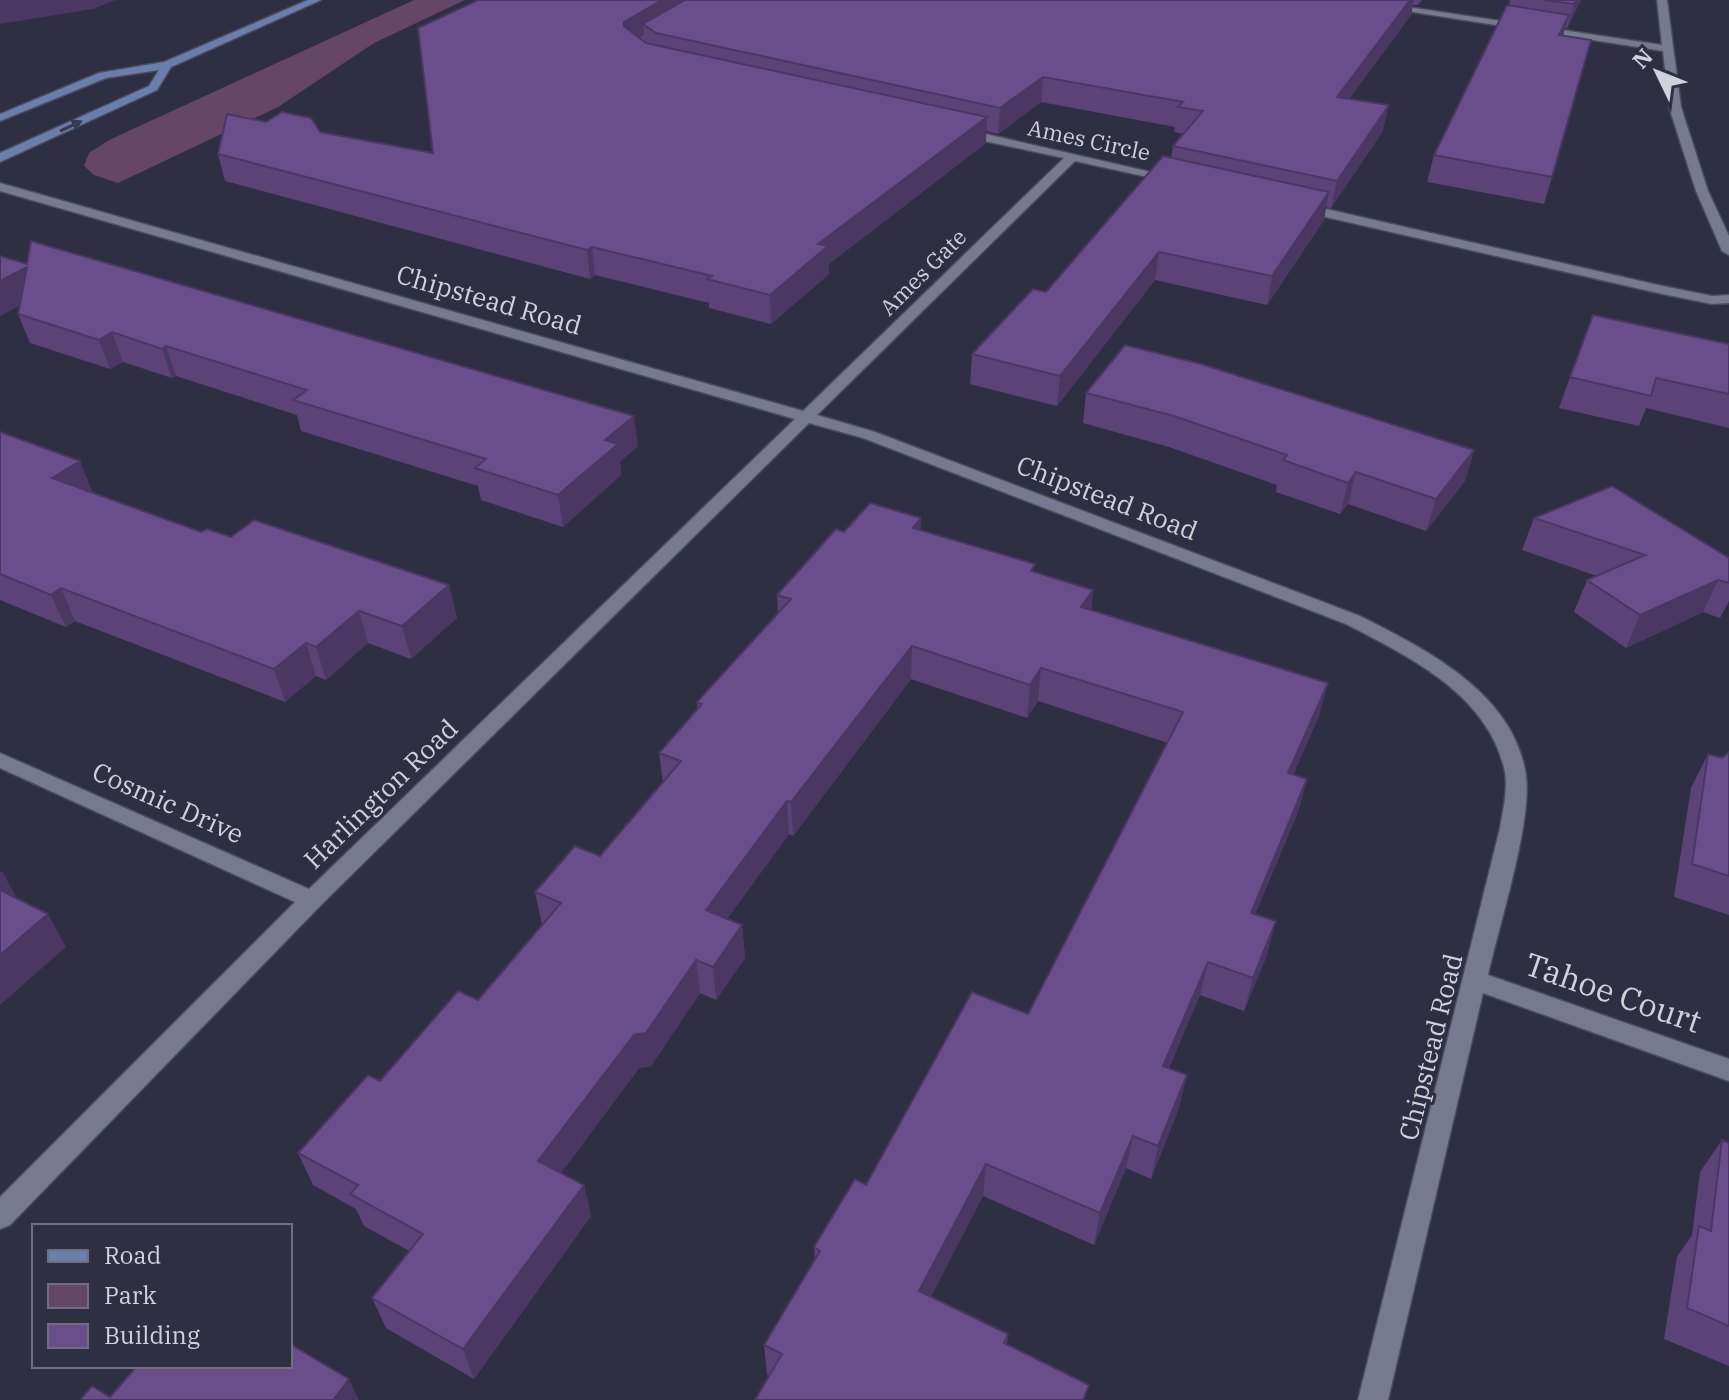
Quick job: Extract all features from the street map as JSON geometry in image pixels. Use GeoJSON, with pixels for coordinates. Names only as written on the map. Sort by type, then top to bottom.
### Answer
{"type":"FeatureCollection","features":[{"type":"Feature","properties":{"kind":"main road"},"geometry":{"type":"LineString","coordinates":[[0,118],[103,75],[167,65],[316,0]]}},
{"type":"Feature","properties":{"kind":"main road"},"geometry":{"type":"LineString","coordinates":[[0,158],[153,88],[167,65]]}},
{"type":"Feature","properties":{"kind":"street"},"geometry":{"type":"LineString","coordinates":[[1341,0],[1668,49]]}},
{"type":"Feature","properties":{"kind":"street"},"geometry":{"type":"LineString","coordinates":[[1662,0],[1675,107],[1702,191],[1729,251]]}},
{"type":"Feature","properties":{"kind":"street","name":"Ames Circle"},"geometry":{"type":"LineString","coordinates":[[948,129],[1195,184]]}},
{"type":"Feature","properties":{"kind":"street","name":"Ames Gate"},"geometry":{"type":"LineString","coordinates":[[805,417],[1072,157]]}},
{"type":"Feature","properties":{"kind":"street","name":"Chipstead Road"},"geometry":{"type":"LineString","coordinates":[[0,187],[869,435],[1353,620],[1420,653],[1463,688],[1502,730],[1516,775],[1511,828],[1373,1400]]}},
{"type":"Feature","properties":{"kind":"street"},"geometry":{"type":"LineString","coordinates":[[1287,204],[1658,289],[1712,300],[1729,299]]}},
{"type":"Feature","properties":{"kind":"street","name":"Harlington Road"},"geometry":{"type":"LineString","coordinates":[[0,1216],[312,900],[805,417]]}},
{"type":"Feature","properties":{"kind":"street","name":"Cosmic Drive"},"geometry":{"type":"LineString","coordinates":[[0,760],[312,900]]}},
{"type":"Feature","properties":{"kind":"street","name":"Tahoe Court"},"geometry":{"type":"LineString","coordinates":[[1474,980],[1729,1070]]}},
{"type":"Feature","properties":{"kind":"green space"},"geometry":{"type":"Polygon","coordinates":[[[414,0],[465,0],[374,43],[278,107],[118,183],[94,175],[84,166],[89,153],[109,140],[414,0]]]}},
{"type":"Feature","properties":{"kind":"building"},"geometry":{"type":"Polygon","coordinates":[[[478,0],[662,0],[624,22],[624,26],[646,43],[987,117],[818,244],[828,246],[770,295],[707,279],[712,276],[592,247],[587,250],[218,154],[227,114],[266,122],[282,112],[311,118],[320,132],[433,153],[418,28],[478,0]]]}},
{"type":"Feature","properties":{"kind":"building"},"geometry":{"type":"Polygon","coordinates":[[[685,0],[1410,0],[1337,97],[1389,105],[1337,181],[1173,146],[1203,111],[1178,107],[1183,102],[1043,77],[1000,108],[656,33],[643,24],[685,0]]]}},
{"type":"Feature","properties":{"kind":"building"},"geometry":{"type":"Polygon","coordinates":[[[1544,0],[1576,0],[1574,4],[1544,0]]]}},
{"type":"Feature","properties":{"kind":"building"},"geometry":{"type":"Polygon","coordinates":[[[1507,5],[1569,15],[1559,35],[1591,40],[1552,177],[1434,155],[1507,5]]]}},
{"type":"Feature","properties":{"kind":"building"},"geometry":{"type":"Polygon","coordinates":[[[1163,156],[1329,192],[1272,276],[1159,252],[1060,376],[972,354],[1033,289],[1046,292],[1163,156]]]}},
{"type":"Feature","properties":{"kind":"building"},"geometry":{"type":"Polygon","coordinates":[[[31,241],[634,416],[605,440],[618,444],[558,495],[475,468],[486,459],[293,400],[307,390],[166,346],[162,349],[112,332],[99,340],[18,314],[27,267],[0,281],[0,256],[27,264],[31,241]]]}},
{"type":"Feature","properties":{"kind":"building"},"geometry":{"type":"Polygon","coordinates":[[[1593,315],[1729,344],[1729,394],[1656,378],[1651,396],[1570,377],[1593,315]]]}},
{"type":"Feature","properties":{"kind":"building"},"geometry":{"type":"Polygon","coordinates":[[[1125,345],[1201,364],[1474,450],[1436,499],[1356,472],[1348,483],[1283,460],[1287,455],[1174,416],[1086,393],[1125,345]]]}},
{"type":"Feature","properties":{"kind":"building"},"geometry":{"type":"Polygon","coordinates":[[[0,432],[80,461],[52,478],[201,532],[207,529],[231,537],[254,520],[449,585],[402,626],[359,611],[316,647],[306,643],[274,669],[61,588],[51,595],[0,574],[0,432]]]}},
{"type":"Feature","properties":{"kind":"building"},"geometry":{"type":"Polygon","coordinates":[[[1612,486],[1729,558],[1729,583],[1718,580],[1640,615],[1587,580],[1645,555],[1534,518],[1612,486]]]}},
{"type":"Feature","properties":{"kind":"building"},"geometry":{"type":"Polygon","coordinates":[[[870,503],[921,518],[913,528],[1035,564],[1031,571],[1093,590],[1081,607],[1328,683],[1288,773],[1307,779],[1251,913],[1276,921],[1253,978],[1208,962],[1163,1066],[1187,1075],[1158,1146],[1133,1136],[1100,1213],[986,1164],[919,1291],[1008,1334],[1004,1343],[1089,1385],[1083,1400],[755,1400],[782,1354],[764,1345],[820,1251],[814,1247],[855,1179],[866,1185],[972,992],[1028,1014],[1183,712],[1041,668],[1030,685],[912,646],[791,802],[787,801],[706,910],[742,925],[713,967],[696,960],[646,1033],[634,1035],[538,1161],[584,1185],[463,1349],[372,1298],[423,1234],[350,1194],[358,1185],[298,1153],[368,1075],[380,1081],[458,991],[478,1000],[561,903],[535,892],[575,846],[600,856],[681,761],[659,753],[702,704],[697,702],[791,599],[777,595],[836,529],[844,532],[870,503]]]}},
{"type":"Feature","properties":{"kind":"building"},"geometry":{"type":"Polygon","coordinates":[[[1729,752],[1729,876],[1692,864],[1708,754],[1722,758],[1729,752]]]}},
{"type":"Feature","properties":{"kind":"building"},"geometry":{"type":"Polygon","coordinates":[[[0,890],[48,914],[0,955],[0,890]]]}},
{"type":"Feature","properties":{"kind":"building"},"geometry":{"type":"Polygon","coordinates":[[[1722,1140],[1729,1143],[1729,1326],[1687,1308],[1699,1226],[1711,1231],[1722,1140]]]}},
{"type":"Feature","properties":{"kind":"building"},"geometry":{"type":"Polygon","coordinates":[[[292,1345],[349,1379],[333,1400],[80,1400],[92,1386],[110,1397],[135,1368],[292,1368],[292,1345]]]}}]}
